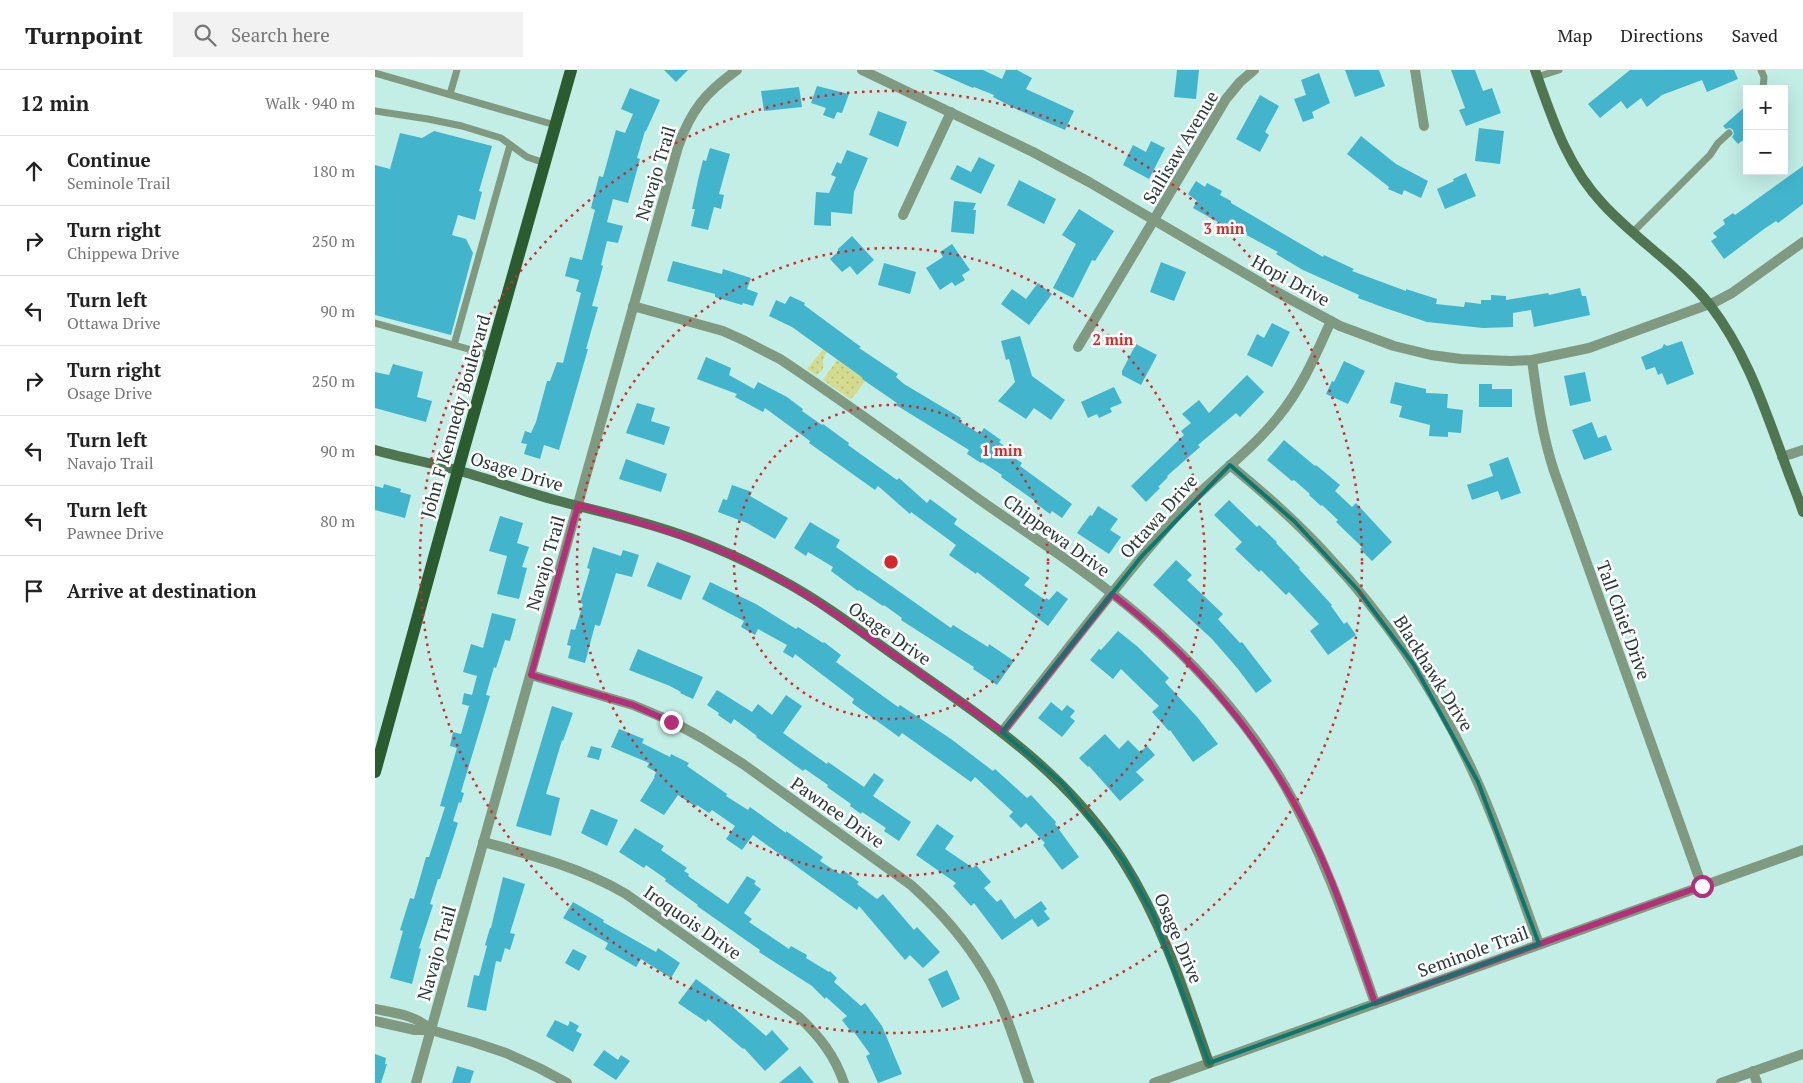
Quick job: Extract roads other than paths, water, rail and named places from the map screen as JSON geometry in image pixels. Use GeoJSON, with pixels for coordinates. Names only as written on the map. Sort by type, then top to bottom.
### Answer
{"type":"FeatureCollection","features":[{"type":"Feature","properties":{"kind":"main road","name":"John F Kennedy Boulevard"},"geometry":{"type":"LineString","coordinates":[[375,772],[571,70]]}},
{"type":"Feature","properties":{"kind":"street","name":"Navajo Trail"},"geometry":{"type":"LineString","coordinates":[[416,1083],[633,306],[685,128],[691,115],[703,99],[719,83],[737,70]]}},
{"type":"Feature","properties":{"kind":"street","name":"Hopi Drive"},"geometry":{"type":"LineString","coordinates":[[862,70],[1033,152],[1155,219],[1275,291],[1331,321],[1395,346],[1431,355],[1484,361],[1532,360],[1589,348],[1709,304],[1732,292],[1803,242]]}},
{"type":"Feature","properties":{"kind":"street","name":"Sallisaw Avenue"},"geometry":{"type":"LineString","coordinates":[[1078,347],[1226,99],[1239,82],[1254,70]]}},
{"type":"Feature","properties":{"kind":"street"},"geometry":{"type":"LineString","coordinates":[[1415,70],[1424,126]]}},
{"type":"Feature","properties":{"kind":"street"},"geometry":{"type":"LineString","coordinates":[[1536,73],[1558,136],[1570,160],[1590,189],[1603,204],[1652,250],[1678,270],[1709,304],[1741,355],[1756,385],[1803,512]]}},
{"type":"Feature","properties":{"kind":"street"},"geometry":{"type":"LineString","coordinates":[[903,215],[951,112]]}},
{"type":"Feature","properties":{"kind":"street","name":"Chippewa Drive"},"geometry":{"type":"LineString","coordinates":[[633,306],[723,331],[780,359],[1112,594],[1141,616],[1174,646],[1239,720],[1279,776],[1322,860],[1375,1003]]}},
{"type":"Feature","properties":{"kind":"street","name":"Ottawa Drive"},"geometry":{"type":"LineString","coordinates":[[1003,732],[1175,518],[1263,434],[1278,417],[1310,368],[1331,321]]}},
{"type":"Feature","properties":{"kind":"street","name":"Tall Chief Drive"},"geometry":{"type":"LineString","coordinates":[[1532,360],[1540,416],[1554,471],[1702,886]]}},
{"type":"Feature","properties":{"kind":"street","name":"Osage Drive"},"geometry":{"type":"LineString","coordinates":[[375,450],[458,470],[659,528],[693,539],[753,565],[775,576],[822,605],[1003,732],[1033,756],[1061,784],[1092,818],[1123,860],[1153,914],[1173,961],[1209,1063]]}},
{"type":"Feature","properties":{"kind":"street"},"geometry":{"type":"LineString","coordinates":[[1783,457],[1803,450]]}},
{"type":"Feature","properties":{"kind":"street","name":"Blackhawk Drive"},"geometry":{"type":"LineString","coordinates":[[1230,464],[1280,508],[1327,555],[1359,590],[1414,665],[1438,704],[1478,782],[1493,817],[1539,944]]}},
{"type":"Feature","properties":{"kind":"street","name":"Pawnee Drive"},"geometry":{"type":"LineString","coordinates":[[531,675],[633,705],[702,738],[751,770],[911,885],[933,904],[953,927],[986,974],[1001,1006],[1029,1083]]}},
{"type":"Feature","properties":{"kind":"street","name":"Iroquois Drive"},"geometry":{"type":"LineString","coordinates":[[483,842],[562,864],[599,879],[626,894],[799,1017],[831,1052],[845,1083]]}},
{"type":"Feature","properties":{"kind":"street","name":"Seminole Trail"},"geometry":{"type":"LineString","coordinates":[[1154,1083],[1803,850]]}},
{"type":"Feature","properties":{"kind":"street"},"geometry":{"type":"LineString","coordinates":[[375,1009],[416,1018],[431,1030]]}},
{"type":"Feature","properties":{"kind":"street"},"geometry":{"type":"LineString","coordinates":[[375,1021],[415,1030],[431,1030],[506,1053],[567,1083]]}},
{"type":"Feature","properties":{"kind":"street"},"geometry":{"type":"LineString","coordinates":[[1721,1083],[1803,1054]]}},
{"type":"Feature","properties":{"kind":"street"},"geometry":{"type":"LineString","coordinates":[[1753,1072],[1757,1083]]}},
{"type":"Feature","properties":{"kind":"lane"},"geometry":{"type":"LineString","coordinates":[[450,94],[457,70]]}},
{"type":"Feature","properties":{"kind":"lane"},"geometry":{"type":"LineString","coordinates":[[1536,73],[1559,70]]}},
{"type":"Feature","properties":{"kind":"lane"},"geometry":{"type":"LineString","coordinates":[[1761,70],[1764,77],[1763,85]]}},
{"type":"Feature","properties":{"kind":"lane"},"geometry":{"type":"LineString","coordinates":[[375,74],[555,125]]}},
{"type":"Feature","properties":{"kind":"lane"},"geometry":{"type":"LineString","coordinates":[[375,111],[462,126],[501,138],[527,157],[545,163]]}},
{"type":"Feature","properties":{"kind":"lane"},"geometry":{"type":"LineString","coordinates":[[1633,232],[1710,155],[1718,143],[1729,133]]}},
{"type":"Feature","properties":{"kind":"lane"},"geometry":{"type":"LineString","coordinates":[[454,344],[510,145]]}},
{"type":"Feature","properties":{"kind":"lane"},"geometry":{"type":"LineString","coordinates":[[375,323],[490,355]]}}]}
